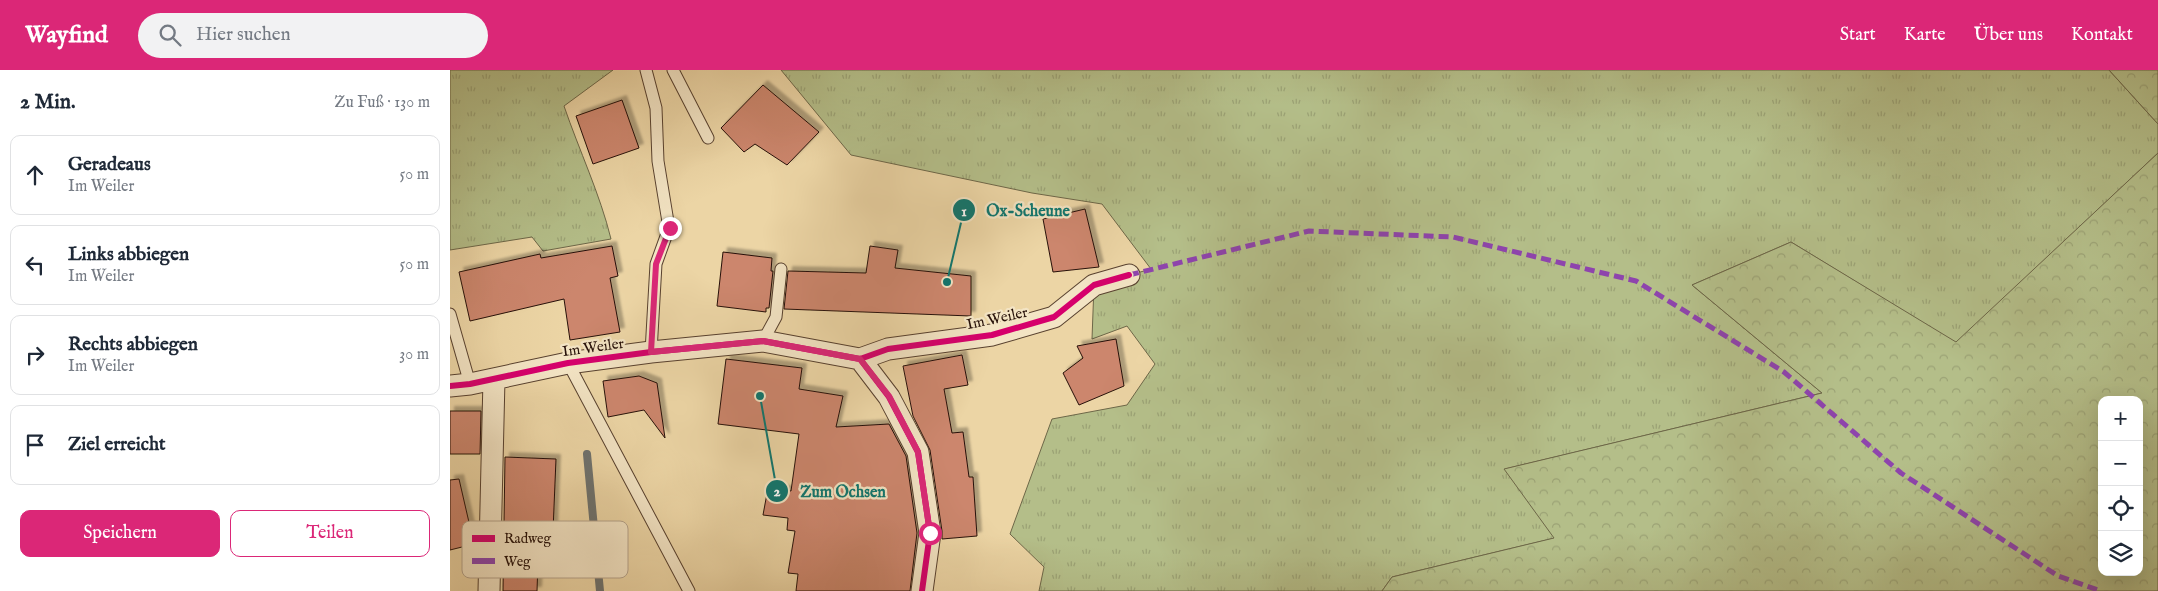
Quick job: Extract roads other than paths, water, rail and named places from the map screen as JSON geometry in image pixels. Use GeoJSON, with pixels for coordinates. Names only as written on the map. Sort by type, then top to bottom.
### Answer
{"type":"FeatureCollection","features":[{"type":"Feature","properties":{"kind":"street","name":"Im Weiler"},"geometry":{"type":"LineString","coordinates":[[460,385],[568,363],[651,352],[763,341],[860,359],[888,349],[992,334],[1054,317],[1094,286],[1129,275]]}},
{"type":"Feature","properties":{"kind":"street"},"geometry":{"type":"LineString","coordinates":[[860,359],[889,396],[918,452],[930,533],[922,591]]}},
{"type":"Feature","properties":{"kind":"street"},"geometry":{"type":"LineString","coordinates":[[491,521],[494,379]]}},
{"type":"Feature","properties":{"kind":"street"},"geometry":{"type":"LineString","coordinates":[[489,578],[489,591]]}},
{"type":"Feature","properties":{"kind":"lane"},"geometry":{"type":"LineString","coordinates":[[646,70],[656,108],[658,160],[670,228],[656,264],[651,352]]}},
{"type":"Feature","properties":{"kind":"lane"},"geometry":{"type":"LineString","coordinates":[[673,70],[708,138]]}},
{"type":"Feature","properties":{"kind":"lane"},"geometry":{"type":"LineString","coordinates":[[763,341],[776,317],[781,269]]}},
{"type":"Feature","properties":{"kind":"lane"},"geometry":{"type":"LineString","coordinates":[[450,314],[460,385]]}},
{"type":"Feature","properties":{"kind":"lane"},"geometry":{"type":"LineString","coordinates":[[568,363],[689,591]]}},
{"type":"Feature","properties":{"kind":"waterway"},"geometry":{"type":"LineString","coordinates":[[587,454],[593,521]]}},
{"type":"Feature","properties":{"kind":"waterway"},"geometry":{"type":"LineString","coordinates":[[599,578],[600,591]]}},
{"type":"Feature","properties":{"kind":"place","name":"Ox-Scheune"},"geometry":{"type":"Point","coordinates":[947,282]}},
{"type":"Feature","properties":{"kind":"place","name":"Zum Ochsen"},"geometry":{"type":"Point","coordinates":[760,396]}}]}
